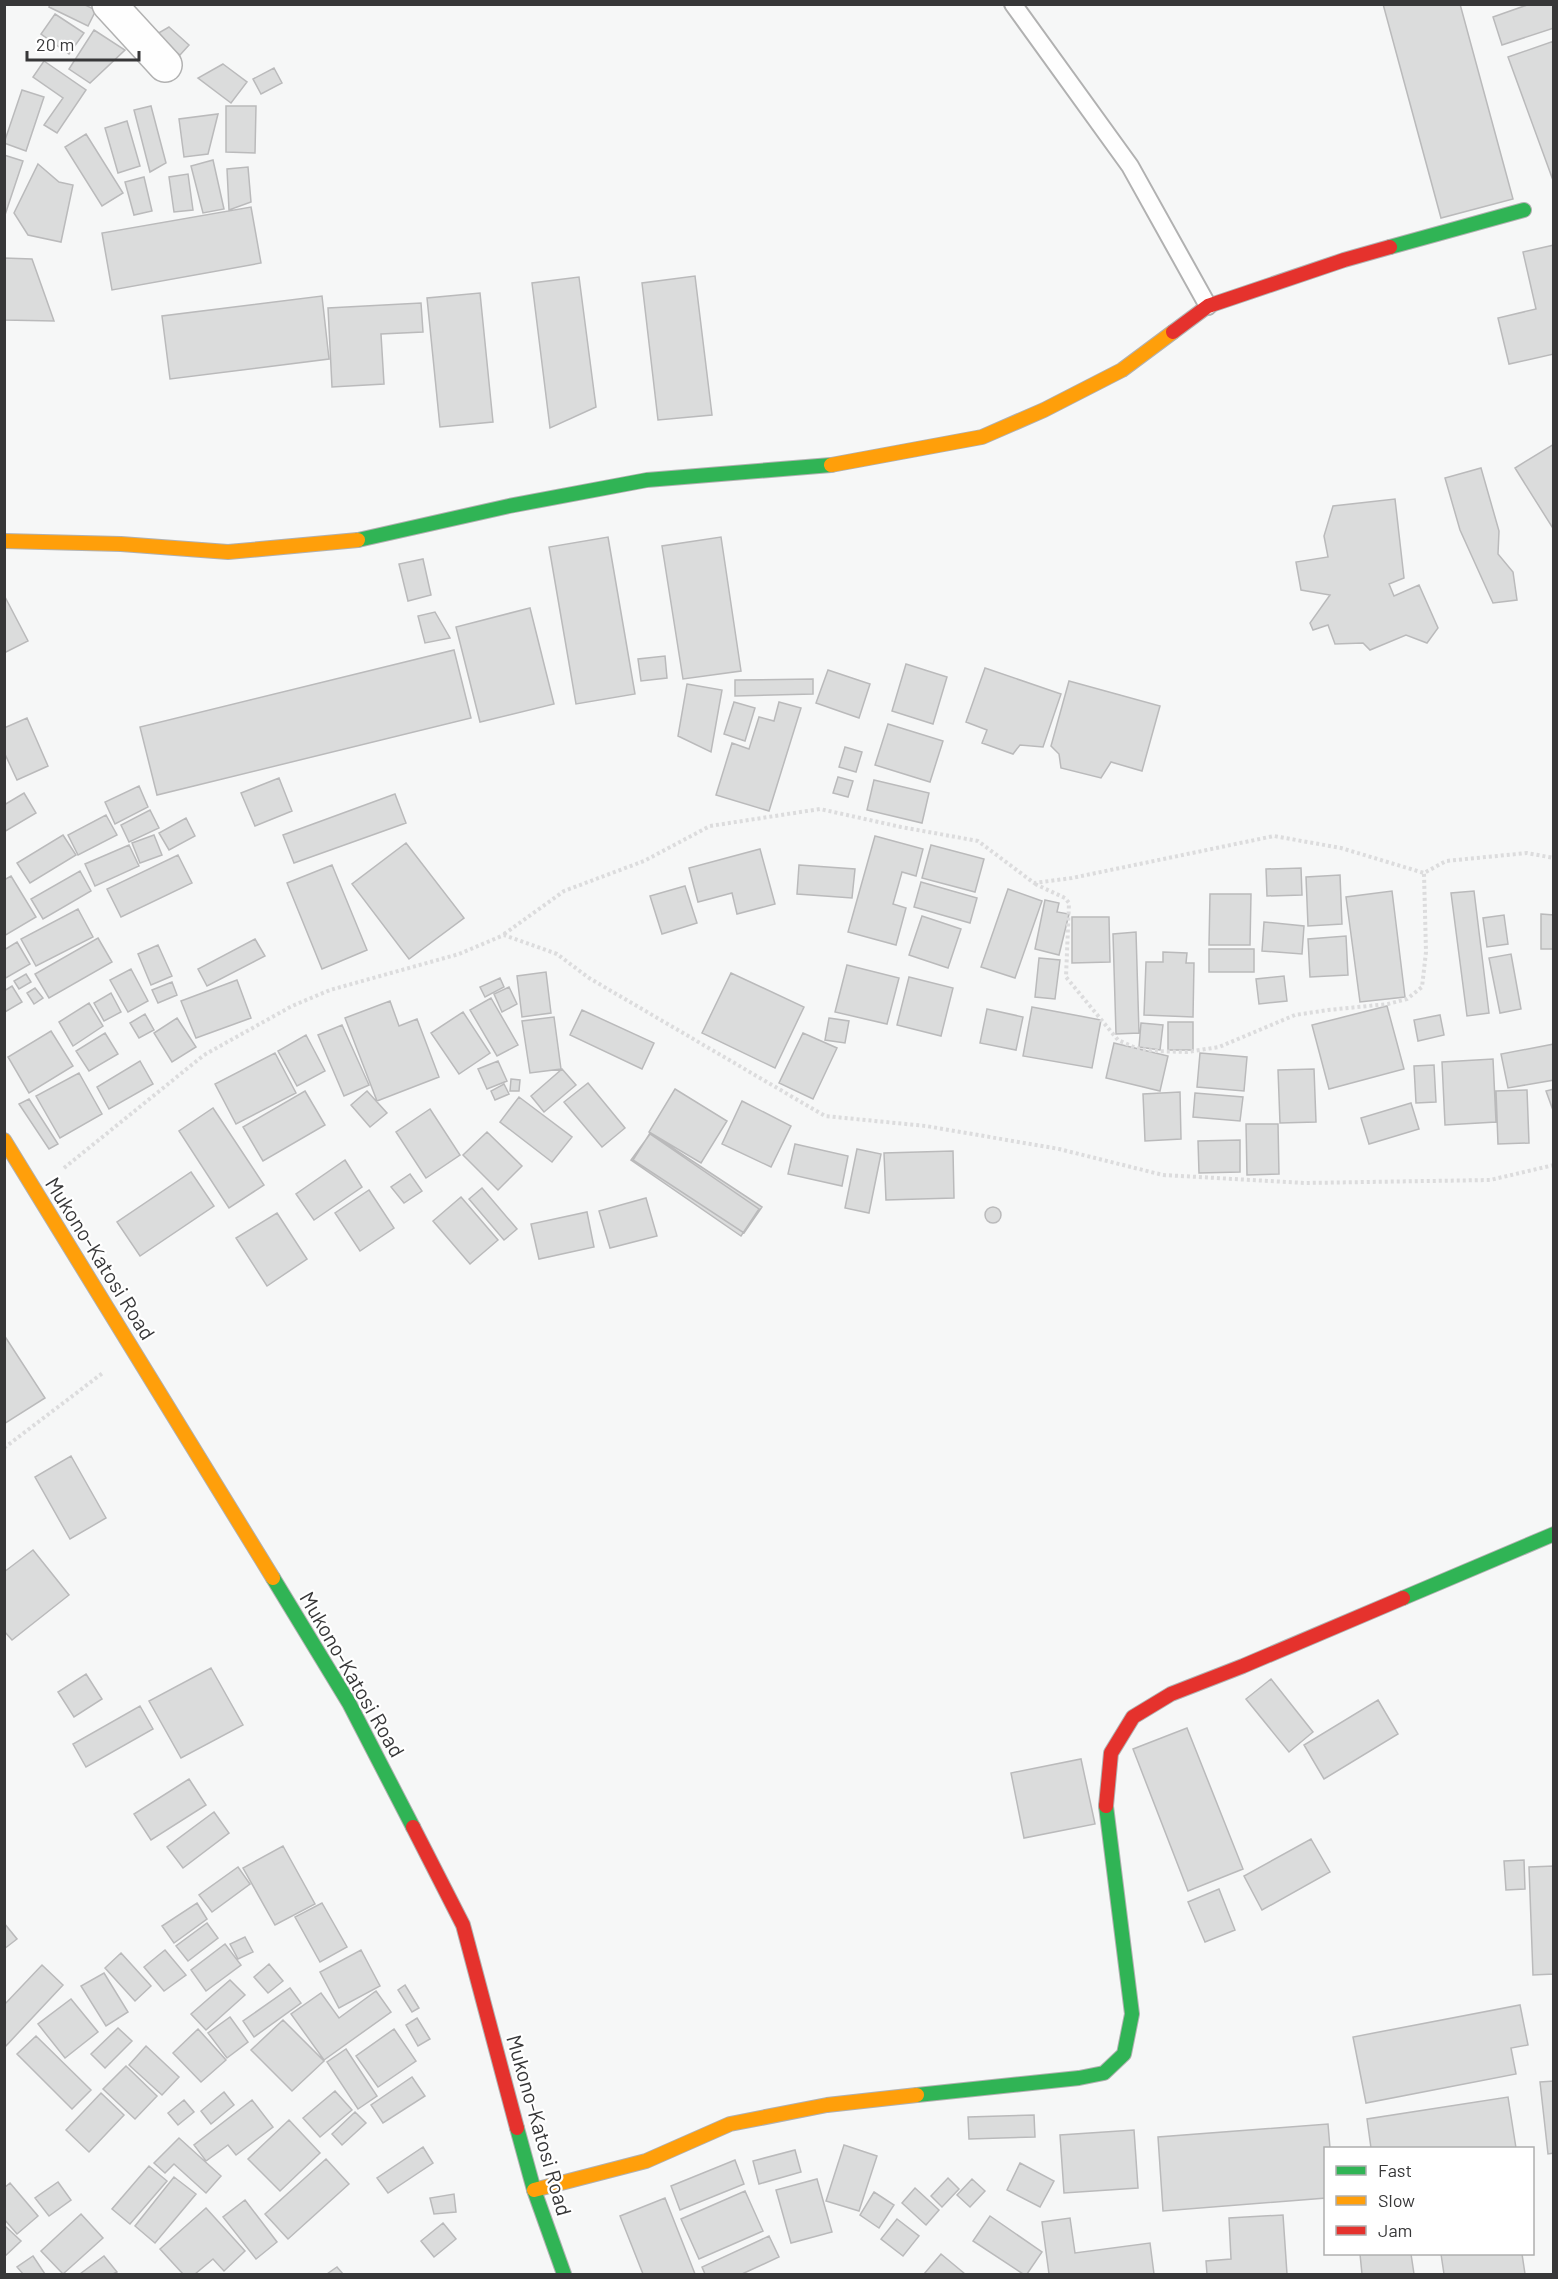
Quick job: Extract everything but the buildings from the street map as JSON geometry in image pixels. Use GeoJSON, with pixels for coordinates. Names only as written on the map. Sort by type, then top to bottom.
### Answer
{"type":"FeatureCollection","features":[{"type":"Feature","properties":{"kind":"street"},"geometry":{"type":"LineString","coordinates":[[109,4],[165,65]]}},
{"type":"Feature","properties":{"kind":"street"},"geometry":{"type":"LineString","coordinates":[[4,541],[121,544],[228,552],[350,542],[509,506],[647,480],[837,465],[971,439],[1044,410],[1122,370],[1208,306],[1344,260],[1524,210]]}},
{"type":"Feature","properties":{"kind":"street","name":"Mukono-Katosi Road"},"geometry":{"type":"LineString","coordinates":[[4,1140],[349,1703],[463,1925],[534,2190],[564,2274]]}},
{"type":"Feature","properties":{"kind":"street"},"geometry":{"type":"LineString","coordinates":[[534,2190],[646,2161],[730,2124],[827,2105],[1079,2078],[1104,2073],[1124,2054],[1132,2014],[1105,1801],[1111,1753],[1133,1717],[1172,1694],[1254,1662],[1554,1534]]}},
{"type":"Feature","properties":{"kind":"lane"},"geometry":{"type":"LineString","coordinates":[[1013,4],[1130,166],[1208,306]]}},
{"type":"Feature","properties":{"kind":"path"},"geometry":{"type":"LineString","coordinates":[[24,1174],[64,1168],[204,1055],[292,1006],[330,990],[459,954],[504,935],[564,891],[644,861],[711,826],[820,809],[978,841],[1034,883],[1065,898],[1069,903],[1071,911],[1066,977],[1118,1040],[1145,1049],[1187,1052],[1219,1047],[1295,1015],[1388,1004],[1407,999],[1422,987],[1425,964],[1424,873]]}},
{"type":"Feature","properties":{"kind":"path"},"geometry":{"type":"LineString","coordinates":[[1034,883],[1072,878],[1274,836],[1341,848],[1424,873],[1446,861],[1527,853],[1554,858]]}},
{"type":"Feature","properties":{"kind":"path"},"geometry":{"type":"LineString","coordinates":[[504,935],[557,954],[589,978],[825,1116],[926,1126],[1059,1149],[1163,1175],[1305,1184],[1490,1180],[1554,1165]]}},
{"type":"Feature","properties":{"kind":"path"},"geometry":{"type":"LineString","coordinates":[[4,1448],[134,1350]]}},
{"type":"Feature","properties":{"kind":"traffic: fast"},"geometry":{"type":"LineString","coordinates":[[1390,247],[1524,210]]}},
{"type":"Feature","properties":{"kind":"traffic: fast"},"geometry":{"type":"LineString","coordinates":[[358,540],[509,506],[647,480],[831,465]]}},
{"type":"Feature","properties":{"kind":"traffic: fast"},"geometry":{"type":"LineString","coordinates":[[1403,1598],[1554,1534]]}},
{"type":"Feature","properties":{"kind":"traffic: fast"},"geometry":{"type":"LineString","coordinates":[[273,1578],[349,1703],[413,1827]]}},
{"type":"Feature","properties":{"kind":"traffic: fast"},"geometry":{"type":"LineString","coordinates":[[917,2095],[1079,2078],[1104,2073],[1124,2054],[1132,2014],[1106,1806]]}},
{"type":"Feature","properties":{"kind":"traffic: fast"},"geometry":{"type":"LineString","coordinates":[[517,2128],[534,2190],[564,2274]]}},
{"type":"Feature","properties":{"kind":"traffic: slow"},"geometry":{"type":"LineString","coordinates":[[831,465],[982,437],[1044,410],[1122,370],[1173,332]]}},
{"type":"Feature","properties":{"kind":"traffic: slow"},"geometry":{"type":"LineString","coordinates":[[4,541],[121,544],[228,552],[358,540]]}},
{"type":"Feature","properties":{"kind":"traffic: slow"},"geometry":{"type":"LineString","coordinates":[[4,1140],[273,1578]]}},
{"type":"Feature","properties":{"kind":"traffic: slow"},"geometry":{"type":"LineString","coordinates":[[534,2190],[646,2161],[730,2124],[827,2105],[917,2095]]}},
{"type":"Feature","properties":{"kind":"traffic: jam"},"geometry":{"type":"LineString","coordinates":[[1173,332],[1208,306],[1344,260],[1390,247]]}},
{"type":"Feature","properties":{"kind":"traffic: jam"},"geometry":{"type":"LineString","coordinates":[[1106,1806],[1111,1753],[1133,1717],[1171,1694],[1403,1598]]}},
{"type":"Feature","properties":{"kind":"traffic: jam"},"geometry":{"type":"LineString","coordinates":[[413,1827],[463,1925],[517,2128]]}}]}
